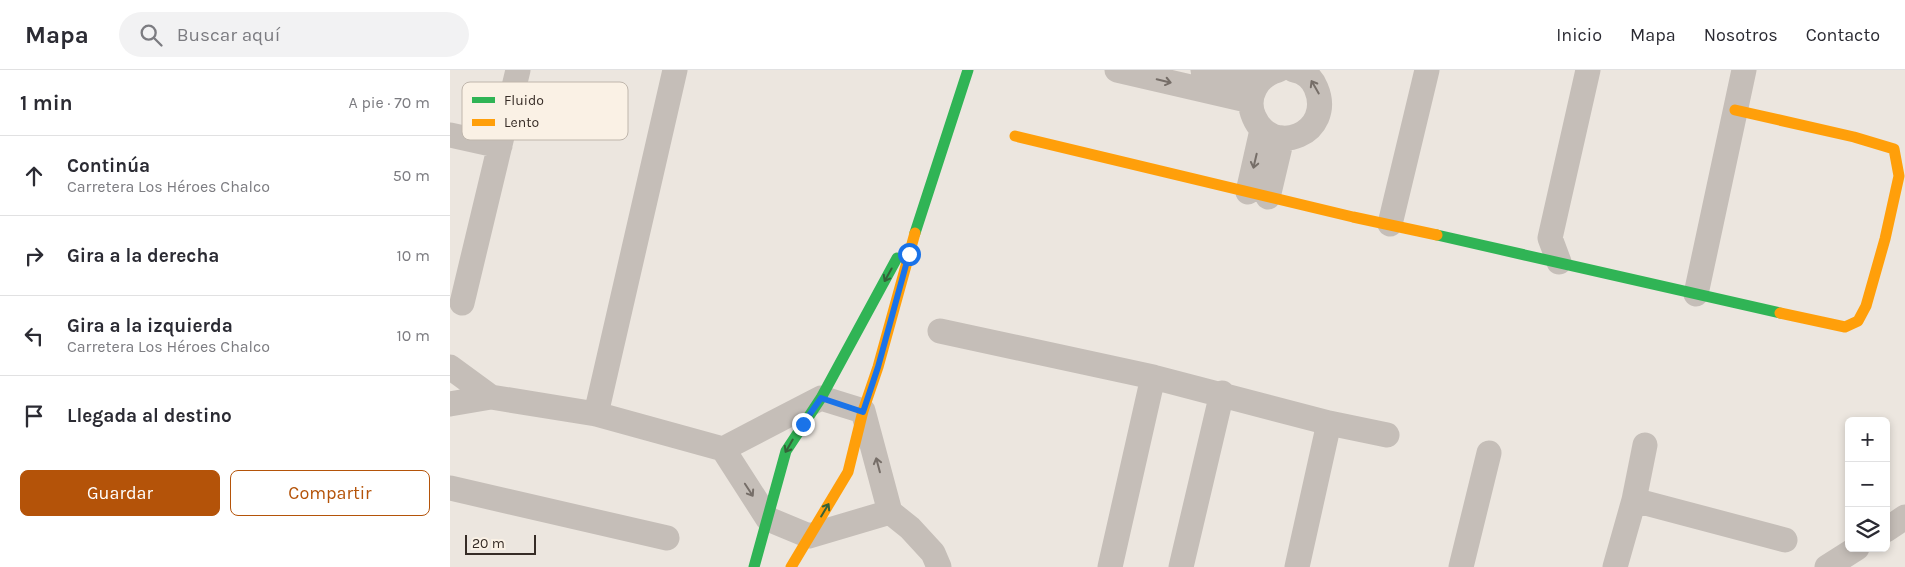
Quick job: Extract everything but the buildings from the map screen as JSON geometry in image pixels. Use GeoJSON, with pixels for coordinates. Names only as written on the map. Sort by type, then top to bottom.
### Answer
{"type":"FeatureCollection","features":[{"type":"Feature","properties":{"kind":"street"},"geometry":{"type":"LineString","coordinates":[[596,414],[675,70]]}},
{"type":"Feature","properties":{"kind":"street"},"geometry":{"type":"LineString","coordinates":[[791,567],[848,472],[863,412],[878,367],[919,217],[968,70]]}},
{"type":"Feature","properties":{"kind":"street"},"geometry":{"type":"LineString","coordinates":[[1117,70],[1254,92]]}},
{"type":"Feature","properties":{"kind":"street"},"geometry":{"type":"LineString","coordinates":[[1203,70],[1254,92]]}},
{"type":"Feature","properties":{"kind":"street"},"geometry":{"type":"LineString","coordinates":[[1278,70],[1270,72],[1254,92],[1253,117],[1272,134],[1298,136],[1311,127],[1320,113],[1320,97],[1314,82],[1301,72],[1294,70]]}},
{"type":"Feature","properties":{"kind":"street"},"geometry":{"type":"LineString","coordinates":[[1390,224],[1427,70]]}},
{"type":"Feature","properties":{"kind":"street"},"geometry":{"type":"LineString","coordinates":[[1696,294],[1744,70]]}},
{"type":"Feature","properties":{"kind":"street"},"geometry":{"type":"LineString","coordinates":[[1559,262],[1550,238],[1580,72]]}},
{"type":"Feature","properties":{"kind":"street"},"geometry":{"type":"LineString","coordinates":[[1015,136],[1352,217],[1845,327],[1858,321],[1866,306],[1872,287],[1899,176],[1894,149],[1854,137],[1735,110]]}},
{"type":"Feature","properties":{"kind":"street"},"geometry":{"type":"LineString","coordinates":[[1258,194],[1272,134]]}},
{"type":"Feature","properties":{"kind":"street"},"geometry":{"type":"LineString","coordinates":[[473,140],[500,146]]}},
{"type":"Feature","properties":{"kind":"street"},"geometry":{"type":"LineString","coordinates":[[462,303],[501,140]]}},
{"type":"Feature","properties":{"kind":"street"},"geometry":{"type":"LineString","coordinates":[[754,567],[786,451],[821,398],[919,217]]}},
{"type":"Feature","properties":{"kind":"street"},"geometry":{"type":"LineString","coordinates":[[940,331],[1222,393],[1329,423],[1387,435]]}},
{"type":"Feature","properties":{"kind":"street"},"geometry":{"type":"LineString","coordinates":[[450,367],[491,397]]}},
{"type":"Feature","properties":{"kind":"street"},"geometry":{"type":"LineString","coordinates":[[1110,567],[1153,377]]}},
{"type":"Feature","properties":{"kind":"street"},"geometry":{"type":"LineString","coordinates":[[1181,567],[1222,393]]}},
{"type":"Feature","properties":{"kind":"street"},"geometry":{"type":"LineString","coordinates":[[450,404],[491,397],[596,414],[723,449],[768,519],[809,536],[890,512]]}},
{"type":"Feature","properties":{"kind":"street"},"geometry":{"type":"LineString","coordinates":[[723,449],[821,398],[863,412]]}},
{"type":"Feature","properties":{"kind":"street"},"geometry":{"type":"LineString","coordinates":[[863,412],[890,512],[910,528],[933,553],[939,567]]}},
{"type":"Feature","properties":{"kind":"street"},"geometry":{"type":"LineString","coordinates":[[1297,567],[1329,423]]}},
{"type":"Feature","properties":{"kind":"street"},"geometry":{"type":"LineString","coordinates":[[1615,567],[1634,500],[1646,446]]}},
{"type":"Feature","properties":{"kind":"street"},"geometry":{"type":"LineString","coordinates":[[1461,567],[1489,453]]}},
{"type":"Feature","properties":{"kind":"street"},"geometry":{"type":"LineString","coordinates":[[450,488],[667,538]]}},
{"type":"Feature","properties":{"kind":"street"},"geometry":{"type":"LineString","coordinates":[[1634,500],[1785,540]]}},
{"type":"Feature","properties":{"kind":"street"},"geometry":{"type":"LineString","coordinates":[[1890,527],[1905,517]]}},
{"type":"Feature","properties":{"kind":"street"},"geometry":{"type":"LineString","coordinates":[[1827,567],[1851,552]]}},
{"type":"Feature","properties":{"kind":"traffic: fast"},"geometry":{"type":"LineString","coordinates":[[915,233],[968,70]]}},
{"type":"Feature","properties":{"kind":"traffic: fast"},"geometry":{"type":"LineString","coordinates":[[1437,235],[1780,313]]}},
{"type":"Feature","properties":{"kind":"traffic: fast"},"geometry":{"type":"LineString","coordinates":[[754,567],[786,451],[821,398],[897,258]]}},
{"type":"Feature","properties":{"kind":"traffic: slow"},"geometry":{"type":"LineString","coordinates":[[1735,110],[1854,137],[1894,149],[1899,176],[1885,239],[1866,306],[1858,321],[1845,327],[1780,313]]}},
{"type":"Feature","properties":{"kind":"traffic: slow"},"geometry":{"type":"LineString","coordinates":[[1015,136],[1353,217],[1437,235]]}},
{"type":"Feature","properties":{"kind":"traffic: slow"},"geometry":{"type":"LineString","coordinates":[[791,567],[848,472],[863,411],[878,367],[915,233]]}},
{"type":"Feature","properties":{"kind":"route"},"geometry":{"type":"LineString","coordinates":[[803,424],[821,398],[863,412],[878,367],[909,254]]}}]}
